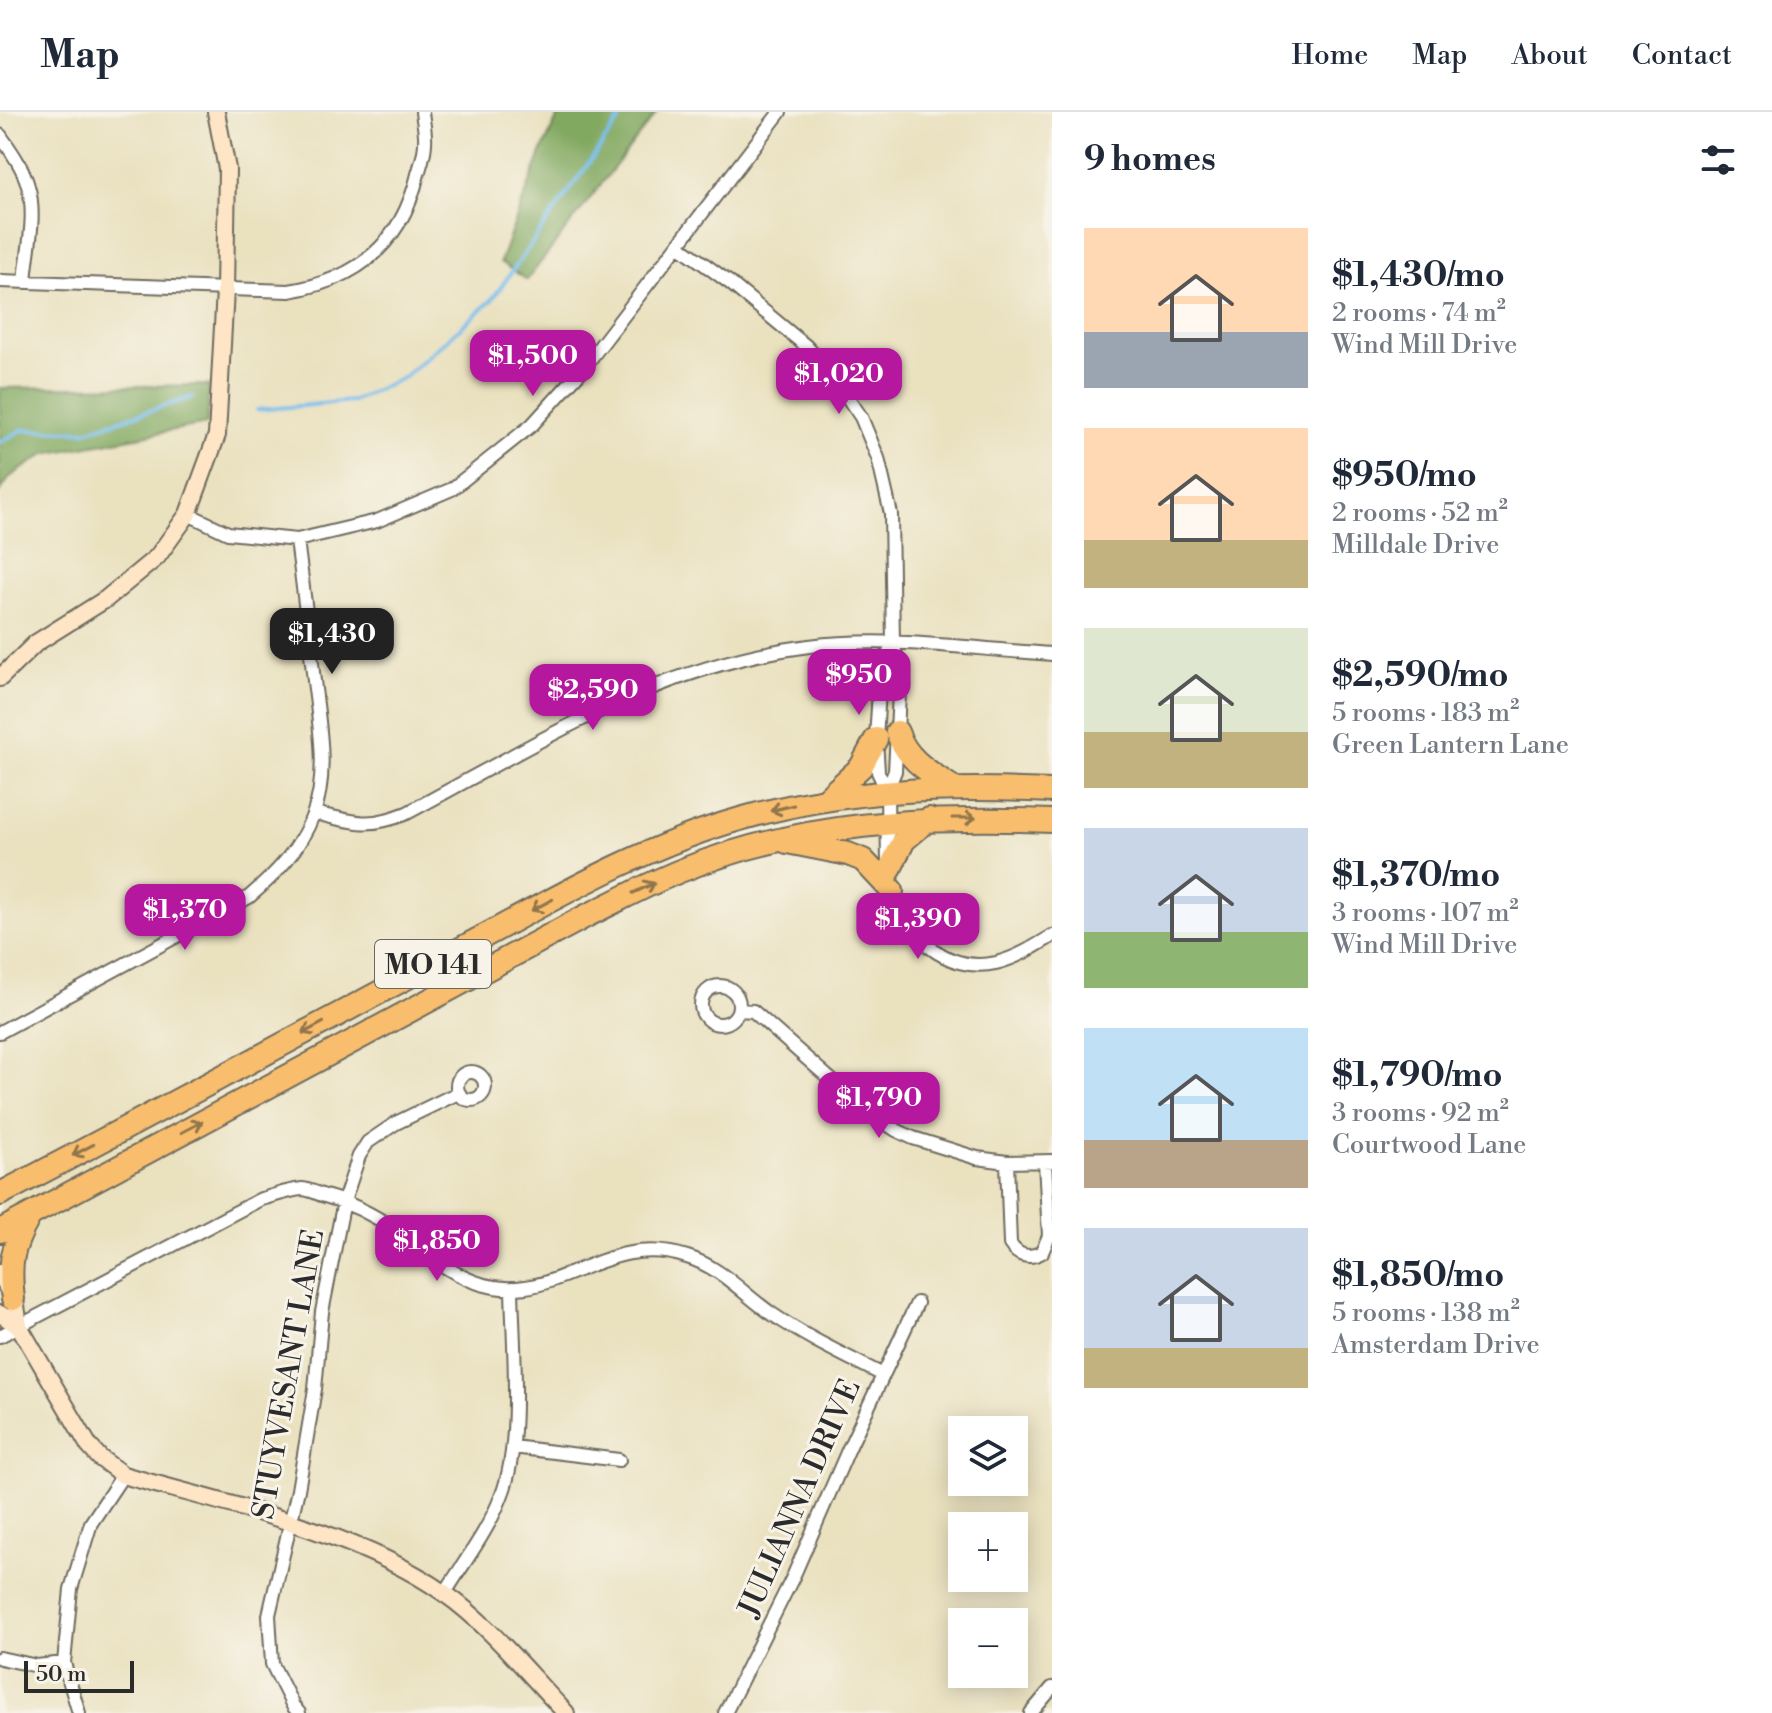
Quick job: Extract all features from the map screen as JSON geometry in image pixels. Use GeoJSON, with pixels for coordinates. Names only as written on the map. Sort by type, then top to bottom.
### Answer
{"type":"FeatureCollection","features":[{"type":"Feature","properties":{"kind":"highway"},"geometry":{"type":"LineString","coordinates":[[897,732],[902,748],[913,761],[952,787]]}},
{"type":"Feature","properties":{"kind":"highway"},"geometry":{"type":"LineString","coordinates":[[826,799],[861,767],[876,739]]}},
{"type":"Feature","properties":{"kind":"highway","name":"MO 141"},"geometry":{"type":"LineString","coordinates":[[0,1194],[637,857],[739,819],[826,799],[952,787],[1052,791]]}},
{"type":"Feature","properties":{"kind":"highway"},"geometry":{"type":"LineString","coordinates":[[778,840],[848,854],[863,860],[890,882],[904,840],[929,819]]}},
{"type":"Feature","properties":{"kind":"highway","name":"MO 141"},"geometry":{"type":"LineString","coordinates":[[0,1231],[631,894],[681,871],[778,840],[886,822],[929,819],[1052,821]]}},
{"type":"Feature","properties":{"kind":"highway"},"geometry":{"type":"LineString","coordinates":[[7,1306],[15,1242],[30,1215]]}},
{"type":"Feature","properties":{"kind":"street"},"geometry":{"type":"LineString","coordinates":[[0,678],[36,643],[106,599],[157,557],[188,514],[217,435],[225,290],[227,169],[216,112]]}},
{"type":"Feature","properties":{"kind":"street"},"geometry":{"type":"LineString","coordinates":[[0,281],[225,290],[289,291],[313,287],[359,266],[376,253],[405,216],[416,186],[425,144],[422,112]]}},
{"type":"Feature","properties":{"kind":"street"},"geometry":{"type":"LineString","coordinates":[[188,514],[228,533],[297,540],[377,521],[452,489],[532,425],[581,371],[780,112]]}},
{"type":"Feature","properties":{"kind":"street"},"geometry":{"type":"LineString","coordinates":[[0,135],[29,187],[31,205],[25,282]]}},
{"type":"Feature","properties":{"kind":"street"},"geometry":{"type":"LineString","coordinates":[[678,245],[806,346],[831,373],[861,417],[878,458],[891,514],[893,643],[900,673],[895,771],[887,791],[886,822],[890,882],[909,927],[922,942],[940,954],[961,962],[994,963],[1025,953],[1052,936]]}},
{"type":"Feature","properties":{"kind":"street"},"geometry":{"type":"LineString","coordinates":[[0,1032],[249,897],[283,866],[303,837],[314,813],[321,769],[297,540]]}},
{"type":"Feature","properties":{"kind":"street"},"geometry":{"type":"LineString","coordinates":[[887,791],[878,772],[876,739],[880,674],[893,643]]}},
{"type":"Feature","properties":{"kind":"street"},"geometry":{"type":"LineString","coordinates":[[314,813],[362,824],[383,823],[407,813],[583,717],[664,681],[706,667],[809,646],[893,643],[1052,654]]}},
{"type":"Feature","properties":{"kind":"street"},"geometry":{"type":"LineString","coordinates":[[739,1010],[753,1011],[864,1109],[896,1130],[977,1158],[1007,1162],[1049,1161],[1049,1236],[1042,1252],[1029,1257],[1019,1255],[1010,1244],[1007,1162]]}},
{"type":"Feature","properties":{"kind":"street","name":"STUYVESANT LANE"},"geometry":{"type":"LineString","coordinates":[[299,1713],[272,1664],[269,1615],[298,1490],[313,1404],[322,1312],[344,1201],[359,1156],[368,1142],[396,1123],[458,1093]]}},
{"type":"Feature","properties":{"kind":"street"},"geometry":{"type":"LineString","coordinates":[[0,1336],[261,1199],[303,1189],[344,1201],[373,1215],[445,1267],[492,1287],[512,1288],[546,1282],[601,1259],[631,1252],[664,1250],[691,1258],[719,1271],[771,1313],[807,1337],[883,1375]]}},
{"type":"Feature","properties":{"kind":"street"},"geometry":{"type":"LineString","coordinates":[[0,1273],[7,1306],[89,1446],[100,1458],[123,1475],[289,1522],[380,1556],[445,1593],[479,1623],[566,1713]]}},
{"type":"Feature","properties":{"kind":"street"},"geometry":{"type":"LineString","coordinates":[[445,1593],[501,1498],[513,1447],[512,1288]]}},
{"type":"Feature","properties":{"kind":"street","name":"JULIANNA DRIVE"},"geometry":{"type":"LineString","coordinates":[[725,1713],[793,1577],[917,1303]]}},
{"type":"Feature","properties":{"kind":"street"},"geometry":{"type":"LineString","coordinates":[[513,1447],[619,1460]]}},
{"type":"Feature","properties":{"kind":"street"},"geometry":{"type":"LineString","coordinates":[[79,1713],[64,1663],[71,1589],[91,1523],[123,1475]]}},
{"type":"Feature","properties":{"kind":"street"},"geometry":{"type":"LineString","coordinates":[[0,1658],[37,1666],[64,1663]]}},
{"type":"Feature","properties":{"kind":"street"},"geometry":{"type":"LineString","coordinates":[[1031,1713],[1052,1688]]}},
{"type":"Feature","properties":{"kind":"green space"},"geometry":{"type":"Polygon","coordinates":[[[560,112],[657,112],[527,280],[500,262],[541,153],[560,112]]]}},
{"type":"Feature","properties":{"kind":"green space"},"geometry":{"type":"Polygon","coordinates":[[[209,385],[207,424],[45,454],[10,477],[0,492],[0,388],[209,385]]]}},
{"type":"Feature","properties":{"kind":"waterway"},"geometry":{"type":"LineString","coordinates":[[257,410],[353,401],[404,377],[491,301],[625,112]]}},
{"type":"Feature","properties":{"kind":"waterway"},"geometry":{"type":"LineString","coordinates":[[0,442],[22,430],[86,431],[193,397]]}}]}
